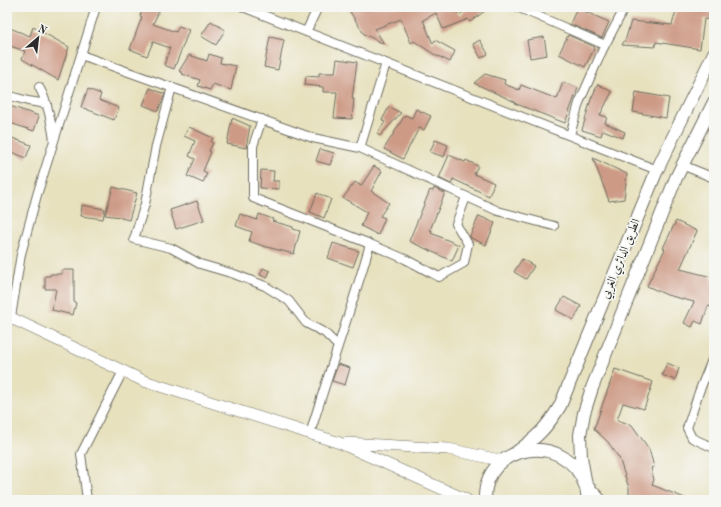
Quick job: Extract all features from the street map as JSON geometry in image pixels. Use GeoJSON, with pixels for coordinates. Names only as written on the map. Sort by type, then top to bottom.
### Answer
{"type":"FeatureCollection","features":[{"type":"Feature","properties":{"kind":"main road","name":"الطريق الدائري الغربي"},"geometry":{"type":"LineString","coordinates":[[485,500],[484,493],[490,477],[500,464],[534,440],[550,423],[560,406],[657,170],[714,53]]}},
{"type":"Feature","properties":{"kind":"main road","name":"الطريق الدائري الغربي"},"geometry":{"type":"LineString","coordinates":[[588,500],[581,457],[580,435],[584,413],[592,388],[682,165],[714,102]]}},
{"type":"Feature","properties":{"kind":"main road"},"geometry":{"type":"LineString","coordinates":[[509,457],[531,449],[548,450],[564,458],[577,470],[586,485],[600,500]]}},
{"type":"Feature","properties":{"kind":"street"},"geometry":{"type":"LineString","coordinates":[[96,7],[37,195],[21,254],[9,317],[144,381],[340,443],[467,500]]}},
{"type":"Feature","properties":{"kind":"street"},"geometry":{"type":"LineString","coordinates":[[243,7],[657,170]]}},
{"type":"Feature","properties":{"kind":"street"},"geometry":{"type":"LineString","coordinates":[[306,32],[318,7]]}},
{"type":"Feature","properties":{"kind":"street"},"geometry":{"type":"LineString","coordinates":[[516,7],[605,45]]}},
{"type":"Feature","properties":{"kind":"street"},"geometry":{"type":"LineString","coordinates":[[570,135],[579,103],[605,45],[625,7]]}},
{"type":"Feature","properties":{"kind":"street"},"geometry":{"type":"LineString","coordinates":[[81,55],[313,138],[360,148],[498,211],[554,226]]}},
{"type":"Feature","properties":{"kind":"street"},"geometry":{"type":"LineString","coordinates":[[360,148],[386,63]]}},
{"type":"Feature","properties":{"kind":"street"},"geometry":{"type":"LineString","coordinates":[[39,87],[47,104],[54,142]]}},
{"type":"Feature","properties":{"kind":"street"},"geometry":{"type":"LineString","coordinates":[[172,87],[156,146],[145,204],[134,239],[171,248],[200,264],[234,274],[265,286],[289,301],[306,323],[325,334],[338,346]]}},
{"type":"Feature","properties":{"kind":"street"},"geometry":{"type":"LineString","coordinates":[[7,95],[28,101],[47,104]]}},
{"type":"Feature","properties":{"kind":"street"},"geometry":{"type":"LineString","coordinates":[[262,119],[253,146],[253,198],[370,244],[405,259],[439,277],[464,263],[468,244],[456,224],[466,196]]}},
{"type":"Feature","properties":{"kind":"street"},"geometry":{"type":"LineString","coordinates":[[682,165],[714,178]]}},
{"type":"Feature","properties":{"kind":"street"},"geometry":{"type":"LineString","coordinates":[[310,434],[357,292],[370,244]]}},
{"type":"Feature","properties":{"kind":"street"},"geometry":{"type":"LineString","coordinates":[[714,356],[699,392],[687,428],[692,438],[714,448]]}},
{"type":"Feature","properties":{"kind":"street"},"geometry":{"type":"LineString","coordinates":[[87,500],[81,454],[123,371]]}},
{"type":"Feature","properties":{"kind":"street"},"geometry":{"type":"LineString","coordinates":[[340,443],[448,449],[509,457]]}},
{"type":"Feature","properties":{"kind":"building"},"geometry":{"type":"Polygon","coordinates":[[[143,7],[161,7],[153,24],[176,32],[179,26],[189,30],[174,69],[164,65],[170,48],[153,42],[147,56],[130,49],[142,17],[140,16],[143,7]]]}},
{"type":"Feature","properties":{"kind":"building"},"geometry":{"type":"Polygon","coordinates":[[[347,7],[454,7],[459,15],[471,7],[490,7],[470,22],[468,19],[443,29],[436,13],[423,20],[433,44],[435,40],[455,51],[450,62],[438,57],[414,41],[411,43],[401,19],[375,29],[384,44],[364,34],[347,7]]]}},
{"type":"Feature","properties":{"kind":"building"},"geometry":{"type":"Polygon","coordinates":[[[677,7],[714,7],[712,20],[704,19],[700,49],[656,42],[655,47],[622,45],[626,38],[631,21],[672,25],[677,7]]]}},
{"type":"Feature","properties":{"kind":"building"},"geometry":{"type":"Polygon","coordinates":[[[577,8],[609,22],[602,38],[570,24],[577,8]]]}},
{"type":"Feature","properties":{"kind":"building"},"geometry":{"type":"Polygon","coordinates":[[[211,21],[225,30],[216,45],[201,36],[211,21]]]}},
{"type":"Feature","properties":{"kind":"building"},"geometry":{"type":"Polygon","coordinates":[[[7,27],[30,36],[33,27],[69,47],[58,80],[22,59],[25,51],[7,45],[7,27]]]}},
{"type":"Feature","properties":{"kind":"building"},"geometry":{"type":"Polygon","coordinates":[[[568,35],[595,47],[585,67],[559,54],[568,35]]]}},
{"type":"Feature","properties":{"kind":"building"},"geometry":{"type":"Polygon","coordinates":[[[270,37],[284,40],[278,70],[264,67],[270,37]]]}},
{"type":"Feature","properties":{"kind":"building"},"geometry":{"type":"Polygon","coordinates":[[[544,37],[547,55],[530,58],[527,40],[544,37]]]}},
{"type":"Feature","properties":{"kind":"building"},"geometry":{"type":"Polygon","coordinates":[[[480,40],[488,54],[481,58],[473,44],[480,40]]]}},
{"type":"Feature","properties":{"kind":"building"},"geometry":{"type":"Polygon","coordinates":[[[209,54],[221,58],[220,63],[236,66],[231,90],[213,84],[210,90],[198,86],[200,80],[182,74],[183,73],[179,71],[189,55],[207,61],[209,54]]]}},
{"type":"Feature","properties":{"kind":"building"},"geometry":{"type":"Polygon","coordinates":[[[337,59],[357,62],[352,99],[354,99],[352,119],[334,118],[337,92],[323,92],[323,87],[305,85],[306,76],[319,77],[319,73],[335,73],[337,59]]]}},
{"type":"Feature","properties":{"kind":"building"},"geometry":{"type":"Polygon","coordinates":[[[485,74],[505,80],[504,84],[519,90],[521,85],[557,99],[563,82],[578,88],[565,123],[514,103],[515,102],[474,83],[485,74]]]}},
{"type":"Feature","properties":{"kind":"building"},"geometry":{"type":"Polygon","coordinates":[[[598,84],[612,92],[600,115],[607,117],[605,123],[625,132],[623,138],[603,130],[601,136],[582,130],[591,99],[598,84]]]}},
{"type":"Feature","properties":{"kind":"building"},"geometry":{"type":"Polygon","coordinates":[[[150,88],[165,94],[158,111],[143,105],[150,88]]]}},
{"type":"Feature","properties":{"kind":"building"},"geometry":{"type":"Polygon","coordinates":[[[88,89],[101,94],[99,100],[119,108],[114,120],[81,107],[88,89]]]}},
{"type":"Feature","properties":{"kind":"building"},"geometry":{"type":"Polygon","coordinates":[[[636,92],[669,98],[666,118],[633,112],[636,92]]]}},
{"type":"Feature","properties":{"kind":"building"},"geometry":{"type":"Polygon","coordinates":[[[7,105],[39,116],[34,131],[7,122],[7,105]]]}},
{"type":"Feature","properties":{"kind":"building"},"geometry":{"type":"Polygon","coordinates":[[[389,107],[401,113],[380,136],[377,134],[385,122],[382,120],[389,107]]]}},
{"type":"Feature","properties":{"kind":"building"},"geometry":{"type":"Polygon","coordinates":[[[416,109],[431,116],[424,130],[419,128],[403,159],[384,149],[405,115],[412,118],[416,109]]]}},
{"type":"Feature","properties":{"kind":"building"},"geometry":{"type":"Polygon","coordinates":[[[232,118],[250,126],[246,148],[227,144],[232,118]]]}},
{"type":"Feature","properties":{"kind":"building"},"geometry":{"type":"Polygon","coordinates":[[[189,127],[213,138],[211,142],[213,143],[209,151],[211,152],[203,171],[207,173],[203,183],[187,176],[195,159],[189,156],[195,141],[184,136],[189,127]]]}},
{"type":"Feature","properties":{"kind":"building"},"geometry":{"type":"Polygon","coordinates":[[[7,136],[31,145],[26,158],[7,150],[7,136]]]}},
{"type":"Feature","properties":{"kind":"building"},"geometry":{"type":"Polygon","coordinates":[[[435,140],[448,145],[444,157],[430,152],[435,140]]]}},
{"type":"Feature","properties":{"kind":"building"},"geometry":{"type":"Polygon","coordinates":[[[320,149],[334,153],[330,165],[316,161],[320,149]]]}},
{"type":"Feature","properties":{"kind":"building"},"geometry":{"type":"Polygon","coordinates":[[[449,155],[465,162],[466,160],[478,166],[474,174],[494,183],[489,196],[453,179],[451,184],[439,178],[449,155]]]}},
{"type":"Feature","properties":{"kind":"building"},"geometry":{"type":"Polygon","coordinates":[[[593,158],[627,174],[624,199],[609,201],[593,158]]]}},
{"type":"Feature","properties":{"kind":"building"},"geometry":{"type":"Polygon","coordinates":[[[374,166],[382,171],[371,191],[389,203],[380,216],[385,218],[378,235],[361,226],[367,212],[343,198],[355,182],[361,186],[374,166]]]}},
{"type":"Feature","properties":{"kind":"building"},"geometry":{"type":"Polygon","coordinates":[[[261,170],[274,171],[273,181],[279,181],[279,189],[260,188],[261,170]]]}},
{"type":"Feature","properties":{"kind":"building"},"geometry":{"type":"Polygon","coordinates":[[[113,187],[137,193],[129,220],[121,217],[105,215],[113,187]]]}},
{"type":"Feature","properties":{"kind":"building"},"geometry":{"type":"Polygon","coordinates":[[[434,188],[445,193],[430,230],[432,230],[431,233],[459,245],[452,261],[409,241],[430,190],[433,191],[434,188]]]}},
{"type":"Feature","properties":{"kind":"building"},"geometry":{"type":"Polygon","coordinates":[[[317,193],[331,199],[324,218],[310,212],[317,193]]]}},
{"type":"Feature","properties":{"kind":"building"},"geometry":{"type":"Polygon","coordinates":[[[197,201],[204,220],[176,229],[170,210],[197,201]]]}},
{"type":"Feature","properties":{"kind":"building"},"geometry":{"type":"Polygon","coordinates":[[[82,205],[105,209],[103,219],[81,216],[82,205]]]}},
{"type":"Feature","properties":{"kind":"building"},"geometry":{"type":"Polygon","coordinates":[[[240,214],[257,220],[259,214],[273,219],[272,221],[293,227],[293,229],[300,231],[294,254],[249,241],[252,232],[236,226],[240,214]]]}},
{"type":"Feature","properties":{"kind":"building"},"geometry":{"type":"Polygon","coordinates":[[[479,216],[495,223],[486,245],[471,238],[470,236],[479,216]]]}},
{"type":"Feature","properties":{"kind":"building"},"geometry":{"type":"Polygon","coordinates":[[[676,221],[697,231],[680,269],[712,277],[711,283],[714,284],[714,308],[708,306],[702,324],[695,321],[692,327],[684,323],[694,302],[667,295],[647,286],[665,249],[663,248],[676,221]]]}},
{"type":"Feature","properties":{"kind":"building"},"geometry":{"type":"Polygon","coordinates":[[[333,243],[359,251],[353,267],[328,258],[333,243]]]}},
{"type":"Feature","properties":{"kind":"building"},"geometry":{"type":"Polygon","coordinates":[[[522,259],[534,266],[526,279],[514,272],[522,259]]]}},
{"type":"Feature","properties":{"kind":"building"},"geometry":{"type":"Polygon","coordinates":[[[263,268],[270,271],[267,278],[260,275],[263,268]]]}},
{"type":"Feature","properties":{"kind":"building"},"geometry":{"type":"Polygon","coordinates":[[[62,270],[74,270],[74,302],[76,303],[73,315],[52,310],[56,289],[45,289],[45,276],[50,276],[51,274],[62,274],[62,270]]]}},
{"type":"Feature","properties":{"kind":"building"},"geometry":{"type":"Polygon","coordinates":[[[564,297],[581,306],[574,320],[556,310],[564,297]]]}},
{"type":"Feature","properties":{"kind":"building"},"geometry":{"type":"Polygon","coordinates":[[[667,363],[679,368],[675,380],[662,375],[667,363]]]}},
{"type":"Feature","properties":{"kind":"building"},"geometry":{"type":"Polygon","coordinates":[[[338,364],[350,368],[345,385],[332,381],[338,364]]]}},
{"type":"Feature","properties":{"kind":"building"},"geometry":{"type":"Polygon","coordinates":[[[615,369],[653,382],[644,409],[623,403],[617,420],[632,425],[649,449],[654,467],[651,468],[654,480],[652,485],[690,500],[629,500],[629,488],[619,458],[608,442],[594,429],[615,369]]]}}]}
